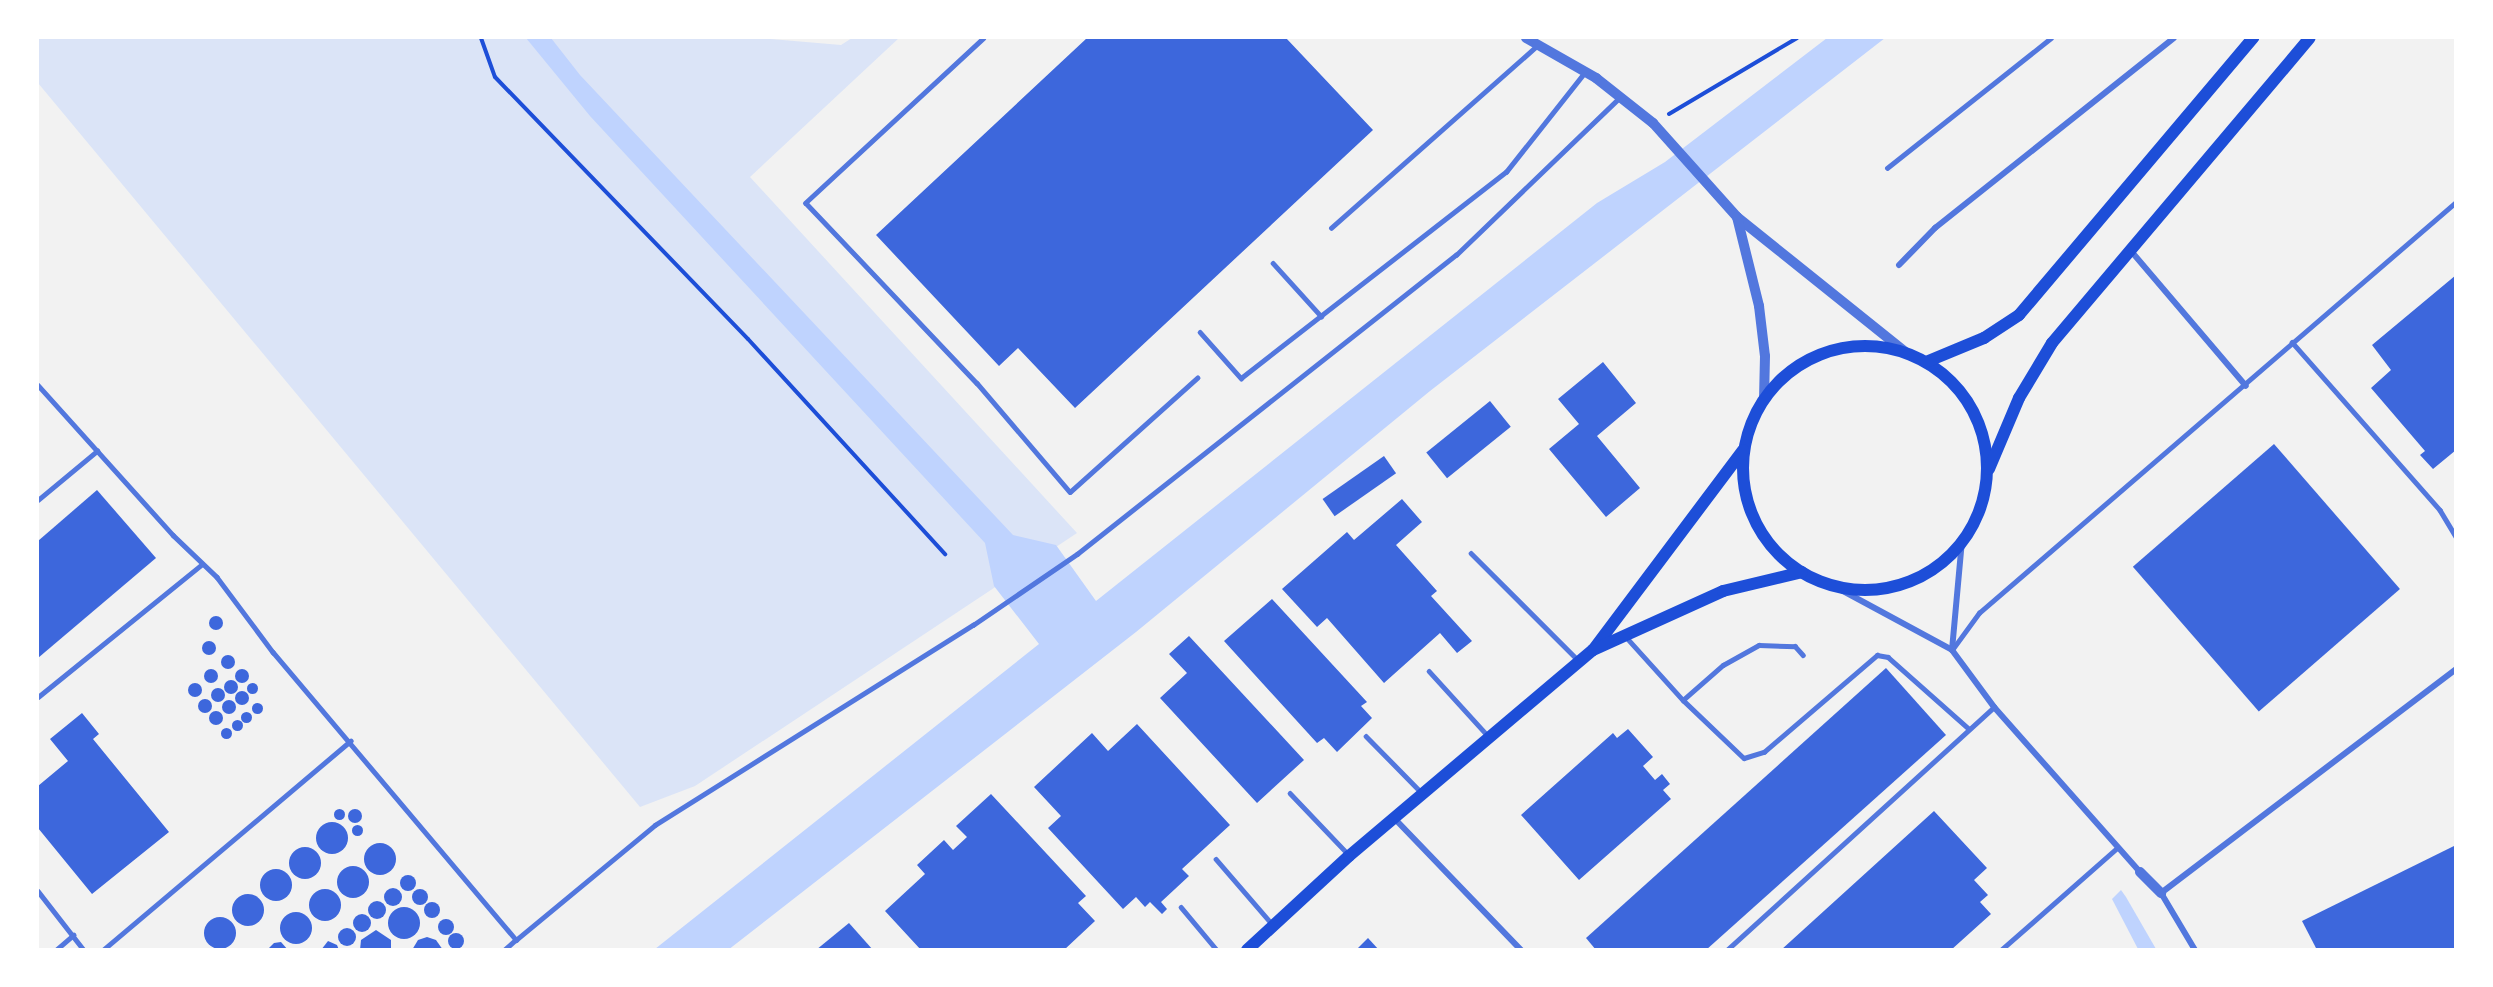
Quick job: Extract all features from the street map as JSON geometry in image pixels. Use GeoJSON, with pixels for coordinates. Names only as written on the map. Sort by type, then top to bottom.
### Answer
{"type":"FeatureCollection","features":[{"type":"Feature","properties":{"kind":"main road"},"geometry":{"type":"LineString","coordinates":[[1926,362],[1984,338],[2019,315],[2253,38]]}},
{"type":"Feature","properties":{"kind":"main road"},"geometry":{"type":"LineString","coordinates":[[1744,449],[1745,490],[1755,519],[1771,545],[1802,572],[1832,585],[1864,589],[1896,585],[1940,563],[1962,540],[1977,516],[1987,476],[2034,370],[2052,343],[2310,38]]}},
{"type":"Feature","properties":{"kind":"main road"},"geometry":{"type":"LineString","coordinates":[[1593,650],[1744,449],[1764,399],[1792,370],[1828,352],[1867,346],[1907,353],[1926,362],[1960,392],[1972,411],[1981,432],[1987,476]]}},
{"type":"Feature","properties":{"kind":"main road"},"geometry":{"type":"LineString","coordinates":[[1247,950],[1349,856],[1593,650],[1745,584],[1802,572]]}},
{"type":"Feature","properties":{"kind":"street"},"geometry":{"type":"LineString","coordinates":[[1526,38],[1585,71],[1653,123],[1737,217],[1907,353]]}},
{"type":"Feature","properties":{"kind":"street"},"geometry":{"type":"LineString","coordinates":[[1899,265],[1935,228],[2174,38]]}},
{"type":"Feature","properties":{"kind":"street"},"geometry":{"type":"LineString","coordinates":[[1737,217],[1761,324],[1764,399]]}},
{"type":"Feature","properties":{"kind":"street"},"geometry":{"type":"LineString","coordinates":[[2131,251],[2246,386]]}},
{"type":"Feature","properties":{"kind":"street"},"geometry":{"type":"LineString","coordinates":[[1952,650],[1962,540]]}},
{"type":"Feature","properties":{"kind":"street"},"geometry":{"type":"LineString","coordinates":[[1832,585],[1952,650],[1994,707],[2117,848],[2161,893],[2195,950]]}},
{"type":"Feature","properties":{"kind":"street"},"geometry":{"type":"LineString","coordinates":[[2161,893],[2456,669]]}},
{"type":"Feature","properties":{"kind":"street"},"geometry":{"type":"LineString","coordinates":[[1394,818],[1520,949]]}},
{"type":"Feature","properties":{"kind":"lane"},"geometry":{"type":"LineString","coordinates":[[984,38],[806,204],[977,383],[1070,492],[1197,378]]}},
{"type":"Feature","properties":{"kind":"lane"},"geometry":{"type":"LineString","coordinates":[[1887,168],[2051,38]]}},
{"type":"Feature","properties":{"kind":"lane"},"geometry":{"type":"LineString","coordinates":[[1331,228],[1538,45]]}},
{"type":"Feature","properties":{"kind":"lane"},"geometry":{"type":"LineString","coordinates":[[1200,332],[1241,378],[1506,172],[1585,71]]}},
{"type":"Feature","properties":{"kind":"lane"},"geometry":{"type":"LineString","coordinates":[[505,950],[655,825],[1002,606],[1077,554],[1455,255],[1620,98]]}},
{"type":"Feature","properties":{"kind":"lane"},"geometry":{"type":"LineString","coordinates":[[1952,650],[1979,613],[2246,386],[2292,342],[2456,202]]}},
{"type":"Feature","properties":{"kind":"lane"},"geometry":{"type":"LineString","coordinates":[[1273,263],[1321,316]]}},
{"type":"Feature","properties":{"kind":"lane"},"geometry":{"type":"LineString","coordinates":[[2292,342],[2440,510],[2456,537]]}},
{"type":"Feature","properties":{"kind":"lane"},"geometry":{"type":"LineString","coordinates":[[38,385],[202,564],[217,577],[273,652],[516,940]]}},
{"type":"Feature","properties":{"kind":"lane"},"geometry":{"type":"LineString","coordinates":[[38,500],[97,451]]}},
{"type":"Feature","properties":{"kind":"lane"},"geometry":{"type":"LineString","coordinates":[[1471,553],[1579,661]]}},
{"type":"Feature","properties":{"kind":"lane"},"geometry":{"type":"LineString","coordinates":[[38,697],[202,564]]}},
{"type":"Feature","properties":{"kind":"lane"},"geometry":{"type":"LineString","coordinates":[[1625,636],[1683,700],[1739,754],[1751,759],[1764,752],[1868,660],[1883,656],[1969,729]]}},
{"type":"Feature","properties":{"kind":"lane"},"geometry":{"type":"LineString","coordinates":[[1683,700],[1723,664],[1759,645],[1795,646],[1803,655]]}},
{"type":"Feature","properties":{"kind":"lane"},"geometry":{"type":"LineString","coordinates":[[1429,671],[1489,737]]}},
{"type":"Feature","properties":{"kind":"lane"},"geometry":{"type":"LineString","coordinates":[[1727,950],[1994,707]]}},
{"type":"Feature","properties":{"kind":"lane"},"geometry":{"type":"LineString","coordinates":[[1366,736],[1423,795]]}},
{"type":"Feature","properties":{"kind":"lane"},"geometry":{"type":"LineString","coordinates":[[103,950],[350,741]]}},
{"type":"Feature","properties":{"kind":"lane"},"geometry":{"type":"LineString","coordinates":[[1290,793],[1349,856]]}},
{"type":"Feature","properties":{"kind":"lane"},"geometry":{"type":"LineString","coordinates":[[2001,950],[2117,848]]}},
{"type":"Feature","properties":{"kind":"lane"},"geometry":{"type":"LineString","coordinates":[[1216,859],[1273,926]]}},
{"type":"Feature","properties":{"kind":"lane"},"geometry":{"type":"LineString","coordinates":[[38,891],[84,950]]}},
{"type":"Feature","properties":{"kind":"lane"},"geometry":{"type":"LineString","coordinates":[[1181,907],[1217,950]]}},
{"type":"Feature","properties":{"kind":"lane"},"geometry":{"type":"LineString","coordinates":[[56,950],[73,935]]}},
{"type":"Feature","properties":{"kind":"path"},"geometry":{"type":"LineString","coordinates":[[481,38],[495,77],[748,339],[945,554]]}},
{"type":"Feature","properties":{"kind":"path"},"geometry":{"type":"LineString","coordinates":[[1653,123],[1797,38]]}},
{"type":"Feature","properties":{"kind":"shaded area"},"geometry":{"type":"Polygon","coordinates":[[[38,38],[760,38],[841,45],[852,38],[899,38],[750,177],[1077,533],[695,786],[640,807],[38,83],[38,38]]]}},
{"type":"Feature","properties":{"kind":"water"},"geometry":{"type":"Polygon","coordinates":[[[526,38],[551,38],[580,75],[1013,535],[1056,545],[1096,601],[1597,203],[1665,162],[1827,38],[1885,38],[1430,391],[1136,632],[728,950],[655,949],[1039,644],[994,586],[985,543],[590,116],[526,38]]]}},
{"type":"Feature","properties":{"kind":"water"},"geometry":{"type":"Polygon","coordinates":[[[2121,890],[2156,949],[2138,949],[2112,899],[2121,890]]]}},
{"type":"Feature","properties":{"kind":"building"},"geometry":{"type":"Polygon","coordinates":[[[1087,38],[1286,38],[1373,130],[1075,408],[1018,348],[999,366],[876,235],[1087,38]]]}},
{"type":"Feature","properties":{"kind":"building"},"geometry":{"type":"Polygon","coordinates":[[[2456,275],[2456,450],[2433,469],[2420,455],[2425,451],[2371,388],[2391,370],[2372,345],[2456,275]]]}},
{"type":"Feature","properties":{"kind":"building"},"geometry":{"type":"Polygon","coordinates":[[[1603,362],[1636,403],[1597,436],[1640,488],[1606,517],[1549,449],[1579,424],[1558,399],[1603,362]]]}},
{"type":"Feature","properties":{"kind":"building"},"geometry":{"type":"Polygon","coordinates":[[[1490,401],[1511,427],[1447,478],[1426,453],[1490,401]]]}},
{"type":"Feature","properties":{"kind":"building"},"geometry":{"type":"Polygon","coordinates":[[[2274,444],[2400,589],[2259,712],[2133,567],[2274,444]]]}},
{"type":"Feature","properties":{"kind":"building"},"geometry":{"type":"Polygon","coordinates":[[[1384,456],[1396,473],[1335,516],[1323,499],[1384,456]]]}},
{"type":"Feature","properties":{"kind":"building"},"geometry":{"type":"Polygon","coordinates":[[[97,490],[156,558],[38,658],[38,541],[97,490]]]}},
{"type":"Feature","properties":{"kind":"building"},"geometry":{"type":"Polygon","coordinates":[[[1402,499],[1422,522],[1396,545],[1437,591],[1431,596],[1472,641],[1457,653],[1440,633],[1384,683],[1327,618],[1317,627],[1282,589],[1347,532],[1354,540],[1402,499]]]}},
{"type":"Feature","properties":{"kind":"building"},"geometry":{"type":"Polygon","coordinates":[[[1272,599],[1367,702],[1361,706],[1372,718],[1337,752],[1324,738],[1317,743],[1224,641],[1272,599]]]}},
{"type":"Feature","properties":{"kind":"building"},"geometry":{"type":"Polygon","coordinates":[[[213,616],[219,616],[223,623],[219,630],[213,630],[209,626],[209,620],[213,616]]]}},
{"type":"Feature","properties":{"kind":"building"},"geometry":{"type":"Polygon","coordinates":[[[1189,636],[1304,760],[1257,803],[1160,698],[1187,673],[1169,654],[1189,636]]]}},
{"type":"Feature","properties":{"kind":"building"},"geometry":{"type":"Polygon","coordinates":[[[206,641],[212,641],[216,648],[212,655],[206,655],[202,651],[202,645],[206,641]]]}},
{"type":"Feature","properties":{"kind":"building"},"geometry":{"type":"Polygon","coordinates":[[[225,655],[231,655],[235,662],[231,669],[225,669],[221,665],[221,659],[225,655]]]}},
{"type":"Feature","properties":{"kind":"building"},"geometry":{"type":"Polygon","coordinates":[[[1886,668],[1946,735],[1706,950],[1596,950],[1586,938],[1886,668]]]}},
{"type":"Feature","properties":{"kind":"building"},"geometry":{"type":"Polygon","coordinates":[[[208,669],[214,669],[218,676],[214,683],[208,683],[204,679],[204,673],[208,669]]]}},
{"type":"Feature","properties":{"kind":"building"},"geometry":{"type":"Polygon","coordinates":[[[239,669],[245,669],[249,676],[245,683],[239,683],[235,679],[235,673],[239,669]]]}},
{"type":"Feature","properties":{"kind":"building"},"geometry":{"type":"Polygon","coordinates":[[[228,680],[234,680],[238,687],[234,694],[228,694],[224,690],[224,684],[228,680]]]}},
{"type":"Feature","properties":{"kind":"building"},"geometry":{"type":"Polygon","coordinates":[[[252,682],[258,688],[252,694],[246,688],[252,682]]]}},
{"type":"Feature","properties":{"kind":"building"},"geometry":{"type":"Polygon","coordinates":[[[192,683],[198,683],[202,690],[198,697],[192,697],[188,693],[188,687],[192,683]]]}},
{"type":"Feature","properties":{"kind":"building"},"geometry":{"type":"Polygon","coordinates":[[[215,688],[221,688],[225,695],[221,702],[215,702],[211,698],[211,692],[215,688]]]}},
{"type":"Feature","properties":{"kind":"building"},"geometry":{"type":"Polygon","coordinates":[[[239,691],[245,691],[249,698],[245,705],[239,705],[235,701],[235,695],[239,691]]]}},
{"type":"Feature","properties":{"kind":"building"},"geometry":{"type":"Polygon","coordinates":[[[202,699],[208,699],[212,706],[208,713],[202,713],[198,709],[198,703],[202,699]]]}},
{"type":"Feature","properties":{"kind":"building"},"geometry":{"type":"Polygon","coordinates":[[[226,700],[232,700],[236,707],[232,714],[226,714],[222,710],[222,704],[226,700]]]}},
{"type":"Feature","properties":{"kind":"building"},"geometry":{"type":"Polygon","coordinates":[[[257,702],[263,708],[257,714],[251,708],[257,702]]]}},
{"type":"Feature","properties":{"kind":"building"},"geometry":{"type":"Polygon","coordinates":[[[213,711],[219,711],[223,718],[219,725],[213,725],[209,721],[209,715],[213,711]]]}},
{"type":"Feature","properties":{"kind":"building"},"geometry":{"type":"Polygon","coordinates":[[[246,711],[252,717],[246,723],[240,717],[246,711]]]}},
{"type":"Feature","properties":{"kind":"building"},"geometry":{"type":"Polygon","coordinates":[[[82,713],[99,734],[93,739],[169,832],[92,894],[38,828],[38,786],[68,761],[50,739],[82,713]]]}},
{"type":"Feature","properties":{"kind":"building"},"geometry":{"type":"Polygon","coordinates":[[[237,719],[243,725],[237,731],[231,725],[237,719]]]}},
{"type":"Feature","properties":{"kind":"building"},"geometry":{"type":"Polygon","coordinates":[[[1137,724],[1230,825],[1182,869],[1189,876],[1161,902],[1167,909],[1162,914],[1150,902],[1145,907],[1136,897],[1123,909],[1048,828],[1061,816],[1034,787],[1092,733],[1108,751],[1137,724]]]}},
{"type":"Feature","properties":{"kind":"building"},"geometry":{"type":"Polygon","coordinates":[[[226,727],[232,733],[226,739],[220,733],[226,727]]]}},
{"type":"Feature","properties":{"kind":"building"},"geometry":{"type":"Polygon","coordinates":[[[1628,729],[1653,757],[1643,766],[1655,780],[1662,774],[1670,784],[1663,790],[1671,799],[1579,880],[1521,815],[1613,733],[1617,738],[1628,729]]]}},
{"type":"Feature","properties":{"kind":"building"},"geometry":{"type":"Polygon","coordinates":[[[991,794],[1086,896],[1078,903],[1095,921],[1064,950],[921,950],[885,911],[925,874],[917,865],[944,840],[953,850],[967,837],[956,826],[991,794]]]}},
{"type":"Feature","properties":{"kind":"building"},"geometry":{"type":"Polygon","coordinates":[[[339,808],[345,814],[339,820],[333,814],[339,808]]]}},
{"type":"Feature","properties":{"kind":"building"},"geometry":{"type":"Polygon","coordinates":[[[352,809],[358,809],[362,816],[358,823],[352,823],[348,819],[348,813],[352,809]]]}},
{"type":"Feature","properties":{"kind":"building"},"geometry":{"type":"Polygon","coordinates":[[[1934,811],[1987,868],[1974,880],[1988,895],[1980,902],[1991,914],[1951,950],[1781,950],[1934,811]]]}},
{"type":"Feature","properties":{"kind":"building"},"geometry":{"type":"Polygon","coordinates":[[[332,822],[343,827],[348,838],[343,849],[332,854],[321,849],[316,838],[321,827],[332,822]]]}},
{"type":"Feature","properties":{"kind":"building"},"geometry":{"type":"Polygon","coordinates":[[[357,824],[363,830],[357,836],[351,830],[357,824]]]}},
{"type":"Feature","properties":{"kind":"building"},"geometry":{"type":"Polygon","coordinates":[[[380,843],[391,848],[396,859],[391,870],[380,875],[369,870],[364,859],[369,848],[380,843]]]}},
{"type":"Feature","properties":{"kind":"building"},"geometry":{"type":"Polygon","coordinates":[[[2456,845],[2456,950],[2317,950],[2302,921],[2456,845]]]}},
{"type":"Feature","properties":{"kind":"building"},"geometry":{"type":"Polygon","coordinates":[[[305,847],[316,852],[321,863],[316,874],[305,879],[294,874],[289,863],[294,852],[305,847]]]}},
{"type":"Feature","properties":{"kind":"building"},"geometry":{"type":"Polygon","coordinates":[[[353,866],[364,871],[369,882],[364,893],[353,898],[342,893],[337,882],[342,871],[353,866]]]}},
{"type":"Feature","properties":{"kind":"building"},"geometry":{"type":"Polygon","coordinates":[[[276,869],[287,874],[292,885],[287,896],[276,901],[265,896],[260,885],[265,874],[276,869]]]}},
{"type":"Feature","properties":{"kind":"building"},"geometry":{"type":"Polygon","coordinates":[[[408,875],[416,883],[408,891],[400,883],[408,875]]]}},
{"type":"Feature","properties":{"kind":"building"},"geometry":{"type":"Polygon","coordinates":[[[393,888],[399,891],[402,897],[399,903],[393,906],[387,903],[384,897],[387,891],[393,888]]]}},
{"type":"Feature","properties":{"kind":"building"},"geometry":{"type":"Polygon","coordinates":[[[325,889],[336,894],[341,905],[336,916],[325,921],[314,916],[309,905],[314,894],[325,889]]]}},
{"type":"Feature","properties":{"kind":"building"},"geometry":{"type":"Polygon","coordinates":[[[420,889],[428,897],[420,905],[412,897],[420,889]]]}},
{"type":"Feature","properties":{"kind":"building"},"geometry":{"type":"Polygon","coordinates":[[[248,894],[259,899],[264,910],[259,921],[248,926],[237,921],[232,910],[237,899],[248,894]]]}},
{"type":"Feature","properties":{"kind":"building"},"geometry":{"type":"Polygon","coordinates":[[[377,901],[383,904],[386,910],[383,916],[377,919],[371,916],[368,910],[371,904],[377,901]]]}},
{"type":"Feature","properties":{"kind":"building"},"geometry":{"type":"Polygon","coordinates":[[[432,902],[440,910],[432,918],[424,910],[432,902]]]}},
{"type":"Feature","properties":{"kind":"building"},"geometry":{"type":"Polygon","coordinates":[[[404,907],[415,912],[420,923],[415,934],[404,939],[393,934],[388,923],[393,912],[404,907]]]}},
{"type":"Feature","properties":{"kind":"building"},"geometry":{"type":"Polygon","coordinates":[[[296,912],[307,917],[312,928],[307,939],[296,944],[285,939],[280,928],[285,917],[296,912]]]}},
{"type":"Feature","properties":{"kind":"building"},"geometry":{"type":"Polygon","coordinates":[[[362,914],[368,917],[371,923],[368,929],[362,932],[356,929],[353,923],[356,917],[362,914]]]}},
{"type":"Feature","properties":{"kind":"building"},"geometry":{"type":"Polygon","coordinates":[[[220,917],[231,922],[236,933],[231,944],[220,949],[209,944],[204,933],[209,922],[220,917]]]}},
{"type":"Feature","properties":{"kind":"building"},"geometry":{"type":"Polygon","coordinates":[[[446,919],[454,927],[446,935],[438,927],[446,919]]]}},
{"type":"Feature","properties":{"kind":"building"},"geometry":{"type":"Polygon","coordinates":[[[849,923],[873,950],[816,950],[849,923]]]}},
{"type":"Feature","properties":{"kind":"building"},"geometry":{"type":"Polygon","coordinates":[[[347,928],[353,931],[356,937],[353,943],[347,946],[341,943],[338,937],[341,931],[347,928]]]}},
{"type":"Feature","properties":{"kind":"building"},"geometry":{"type":"Polygon","coordinates":[[[376,930],[391,940],[391,950],[360,950],[361,940],[376,930]]]}},
{"type":"Feature","properties":{"kind":"building"},"geometry":{"type":"Polygon","coordinates":[[[456,933],[464,941],[456,949],[448,941],[456,933]]]}},
{"type":"Feature","properties":{"kind":"building"},"geometry":{"type":"Polygon","coordinates":[[[427,937],[436,940],[443,950],[412,950],[418,940],[427,937]]]}},
{"type":"Feature","properties":{"kind":"building"},"geometry":{"type":"Polygon","coordinates":[[[1368,938],[1379,950],[1356,950],[1368,938]]]}},
{"type":"Feature","properties":{"kind":"building"},"geometry":{"type":"Polygon","coordinates":[[[328,941],[337,945],[339,950],[321,950],[328,941]]]}},
{"type":"Feature","properties":{"kind":"building"},"geometry":{"type":"Polygon","coordinates":[[[281,942],[288,950],[267,950],[274,943],[281,942]]]}}]}
